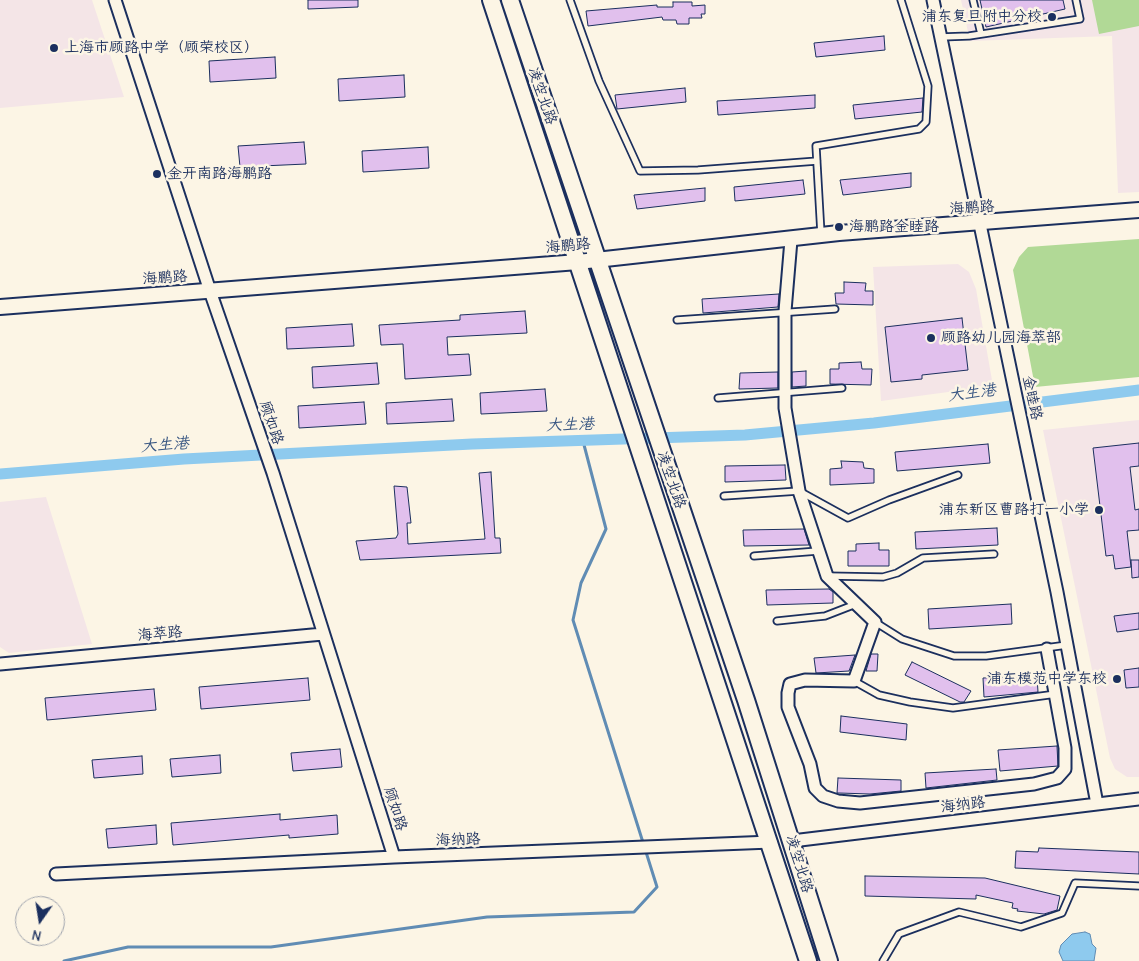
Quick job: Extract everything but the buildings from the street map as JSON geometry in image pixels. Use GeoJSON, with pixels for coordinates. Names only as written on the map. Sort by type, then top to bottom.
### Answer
{"type":"FeatureCollection","features":[{"type":"Feature","properties":{"kind":"main road","name":"凌空北路"},"geometry":{"type":"LineString","coordinates":[[491,0],[771,842],[808,961]]}},
{"type":"Feature","properties":{"kind":"main road","name":"凌空北路"},"geometry":{"type":"LineString","coordinates":[[510,0],[792,840],[829,961]]}},
{"type":"Feature","properties":{"kind":"street","name":"顾如路"},"geometry":{"type":"LineString","coordinates":[[115,0],[210,291],[272,473],[394,857]]}},
{"type":"Feature","properties":{"kind":"street","name":"金睦路"},"geometry":{"type":"LineString","coordinates":[[933,0],[1022,422],[1097,804]]}},
{"type":"Feature","properties":{"kind":"street","name":"海鹏路"},"geometry":{"type":"LineString","coordinates":[[0,307],[578,262],[821,237],[839,233],[980,224],[1139,210]]}},
{"type":"Feature","properties":{"kind":"street"},"geometry":{"type":"LineString","coordinates":[[791,240],[785,311],[785,408],[799,491],[826,576],[875,622],[854,681],[805,680],[790,684],[788,707],[810,764],[815,788],[823,796],[838,801],[860,803],[1034,784],[1057,778],[1065,770],[1065,748],[1057,694],[1047,649]]}},
{"type":"Feature","properties":{"kind":"street","name":"海萃路"},"geometry":{"type":"LineString","coordinates":[[0,664],[323,634]]}},
{"type":"Feature","properties":{"kind":"street","name":"海纳路"},"geometry":{"type":"LineString","coordinates":[[792,840],[1139,799]]}},
{"type":"Feature","properties":{"kind":"street","name":"海纳路"},"geometry":{"type":"LineString","coordinates":[[56,874],[394,857],[771,842]]}},
{"type":"Feature","properties":{"kind":"lane"},"geometry":{"type":"LineString","coordinates":[[570,0],[599,81],[640,171],[698,170],[817,161]]}},
{"type":"Feature","properties":{"kind":"lane"},"geometry":{"type":"LineString","coordinates":[[821,237],[816,146],[919,129],[926,122],[928,86],[901,0]]}},
{"type":"Feature","properties":{"kind":"lane"},"geometry":{"type":"LineString","coordinates":[[973,0],[981,34]]}},
{"type":"Feature","properties":{"kind":"lane"},"geometry":{"type":"LineString","coordinates":[[941,37],[981,34],[1080,19],[1076,0]]}},
{"type":"Feature","properties":{"kind":"lane"},"geometry":{"type":"LineString","coordinates":[[677,320],[835,309]]}},
{"type":"Feature","properties":{"kind":"lane"},"geometry":{"type":"LineString","coordinates":[[718,398],[842,388]]}},
{"type":"Feature","properties":{"kind":"lane"},"geometry":{"type":"LineString","coordinates":[[724,496],[799,491],[848,518],[889,500],[958,475]]}},
{"type":"Feature","properties":{"kind":"lane"},"geometry":{"type":"LineString","coordinates":[[754,556],[818,551]]}},
{"type":"Feature","properties":{"kind":"lane"},"geometry":{"type":"LineString","coordinates":[[826,576],[883,577],[923,558],[994,554]]}},
{"type":"Feature","properties":{"kind":"lane"},"geometry":{"type":"LineString","coordinates":[[777,622],[825,616],[856,604]]}},
{"type":"Feature","properties":{"kind":"lane"},"geometry":{"type":"LineString","coordinates":[[875,622],[902,640],[954,656],[986,656],[1067,645]]}},
{"type":"Feature","properties":{"kind":"lane"},"geometry":{"type":"LineString","coordinates":[[854,681],[879,695],[910,702],[954,708],[1057,694]]}},
{"type":"Feature","properties":{"kind":"lane"},"geometry":{"type":"LineString","coordinates":[[883,961],[899,934],[959,912],[1021,927],[1062,913],[1075,883],[1139,886]]}},
{"type":"Feature","properties":{"kind":"shaded area","name":"上海市顾路中学（顾荣校区）"},"geometry":{"type":"Polygon","coordinates":[[[0,0],[92,0],[124,97],[0,108],[0,0]]]}},
{"type":"Feature","properties":{"kind":"shaded area","name":"浦东复旦附中分校"},"geometry":{"type":"Polygon","coordinates":[[[961,0],[1139,0],[1139,192],[1118,193],[1112,36],[970,41],[961,0]]]}},
{"type":"Feature","properties":{"kind":"shaded area","name":"顾路幼儿园海萃部"},"geometry":{"type":"Polygon","coordinates":[[[958,264],[969,272],[976,289],[993,386],[881,401],[873,267],[958,264]]]}},
{"type":"Feature","properties":{"kind":"shaded area","name":"浦东新区曹路打一小学"},"geometry":{"type":"Polygon","coordinates":[[[1139,420],[1139,777],[1127,777],[1115,769],[1110,758],[1043,430],[1139,420]]]}},
{"type":"Feature","properties":{"kind":"shaded area"},"geometry":{"type":"Polygon","coordinates":[[[46,497],[92,644],[9,653],[0,647],[0,502],[46,497]]]}},
{"type":"Feature","properties":{"kind":"green space"},"geometry":{"type":"Polygon","coordinates":[[[1092,0],[1139,0],[1139,26],[1099,34],[1092,0]]]}},
{"type":"Feature","properties":{"kind":"green space"},"geometry":{"type":"Polygon","coordinates":[[[1139,239],[1139,377],[1035,387],[1013,270],[1019,257],[1028,247],[1139,239]]]}},
{"type":"Feature","properties":{"kind":"water"},"geometry":{"type":"Polygon","coordinates":[[[1085,932],[1090,934],[1092,944],[1096,948],[1094,961],[1063,961],[1059,952],[1061,945],[1072,934],[1085,932]]]}},
{"type":"Feature","properties":{"kind":"waterway","name":"大生港"},"geometry":{"type":"LineString","coordinates":[[0,474],[184,459],[472,444],[745,435],[874,423],[1139,390]]}},
{"type":"Feature","properties":{"kind":"waterway"},"geometry":{"type":"LineString","coordinates":[[64,961],[128,947],[271,947],[487,917],[634,912],[657,887],[573,620],[581,583],[606,529],[583,441]]}},
{"type":"Feature","properties":{"kind":"place","name":"浦东复旦附中分校"},"geometry":{"type":"Point","coordinates":[1052,17]}},
{"type":"Feature","properties":{"kind":"place","name":"上海市顾路中学（顾荣校区）"},"geometry":{"type":"Point","coordinates":[54,48]}},
{"type":"Feature","properties":{"kind":"place","name":"金开南路海鹏路"},"geometry":{"type":"Point","coordinates":[157,174]}},
{"type":"Feature","properties":{"kind":"place","name":"海鹏路金睦路"},"geometry":{"type":"Point","coordinates":[839,227]}},
{"type":"Feature","properties":{"kind":"place","name":"顾路幼儿园海萃部"},"geometry":{"type":"Point","coordinates":[931,338]}},
{"type":"Feature","properties":{"kind":"place","name":"浦东新区曹路打一小学"},"geometry":{"type":"Point","coordinates":[1099,510]}},
{"type":"Feature","properties":{"kind":"place","name":"浦东模范中学东校"},"geometry":{"type":"Point","coordinates":[1117,679]}}]}
